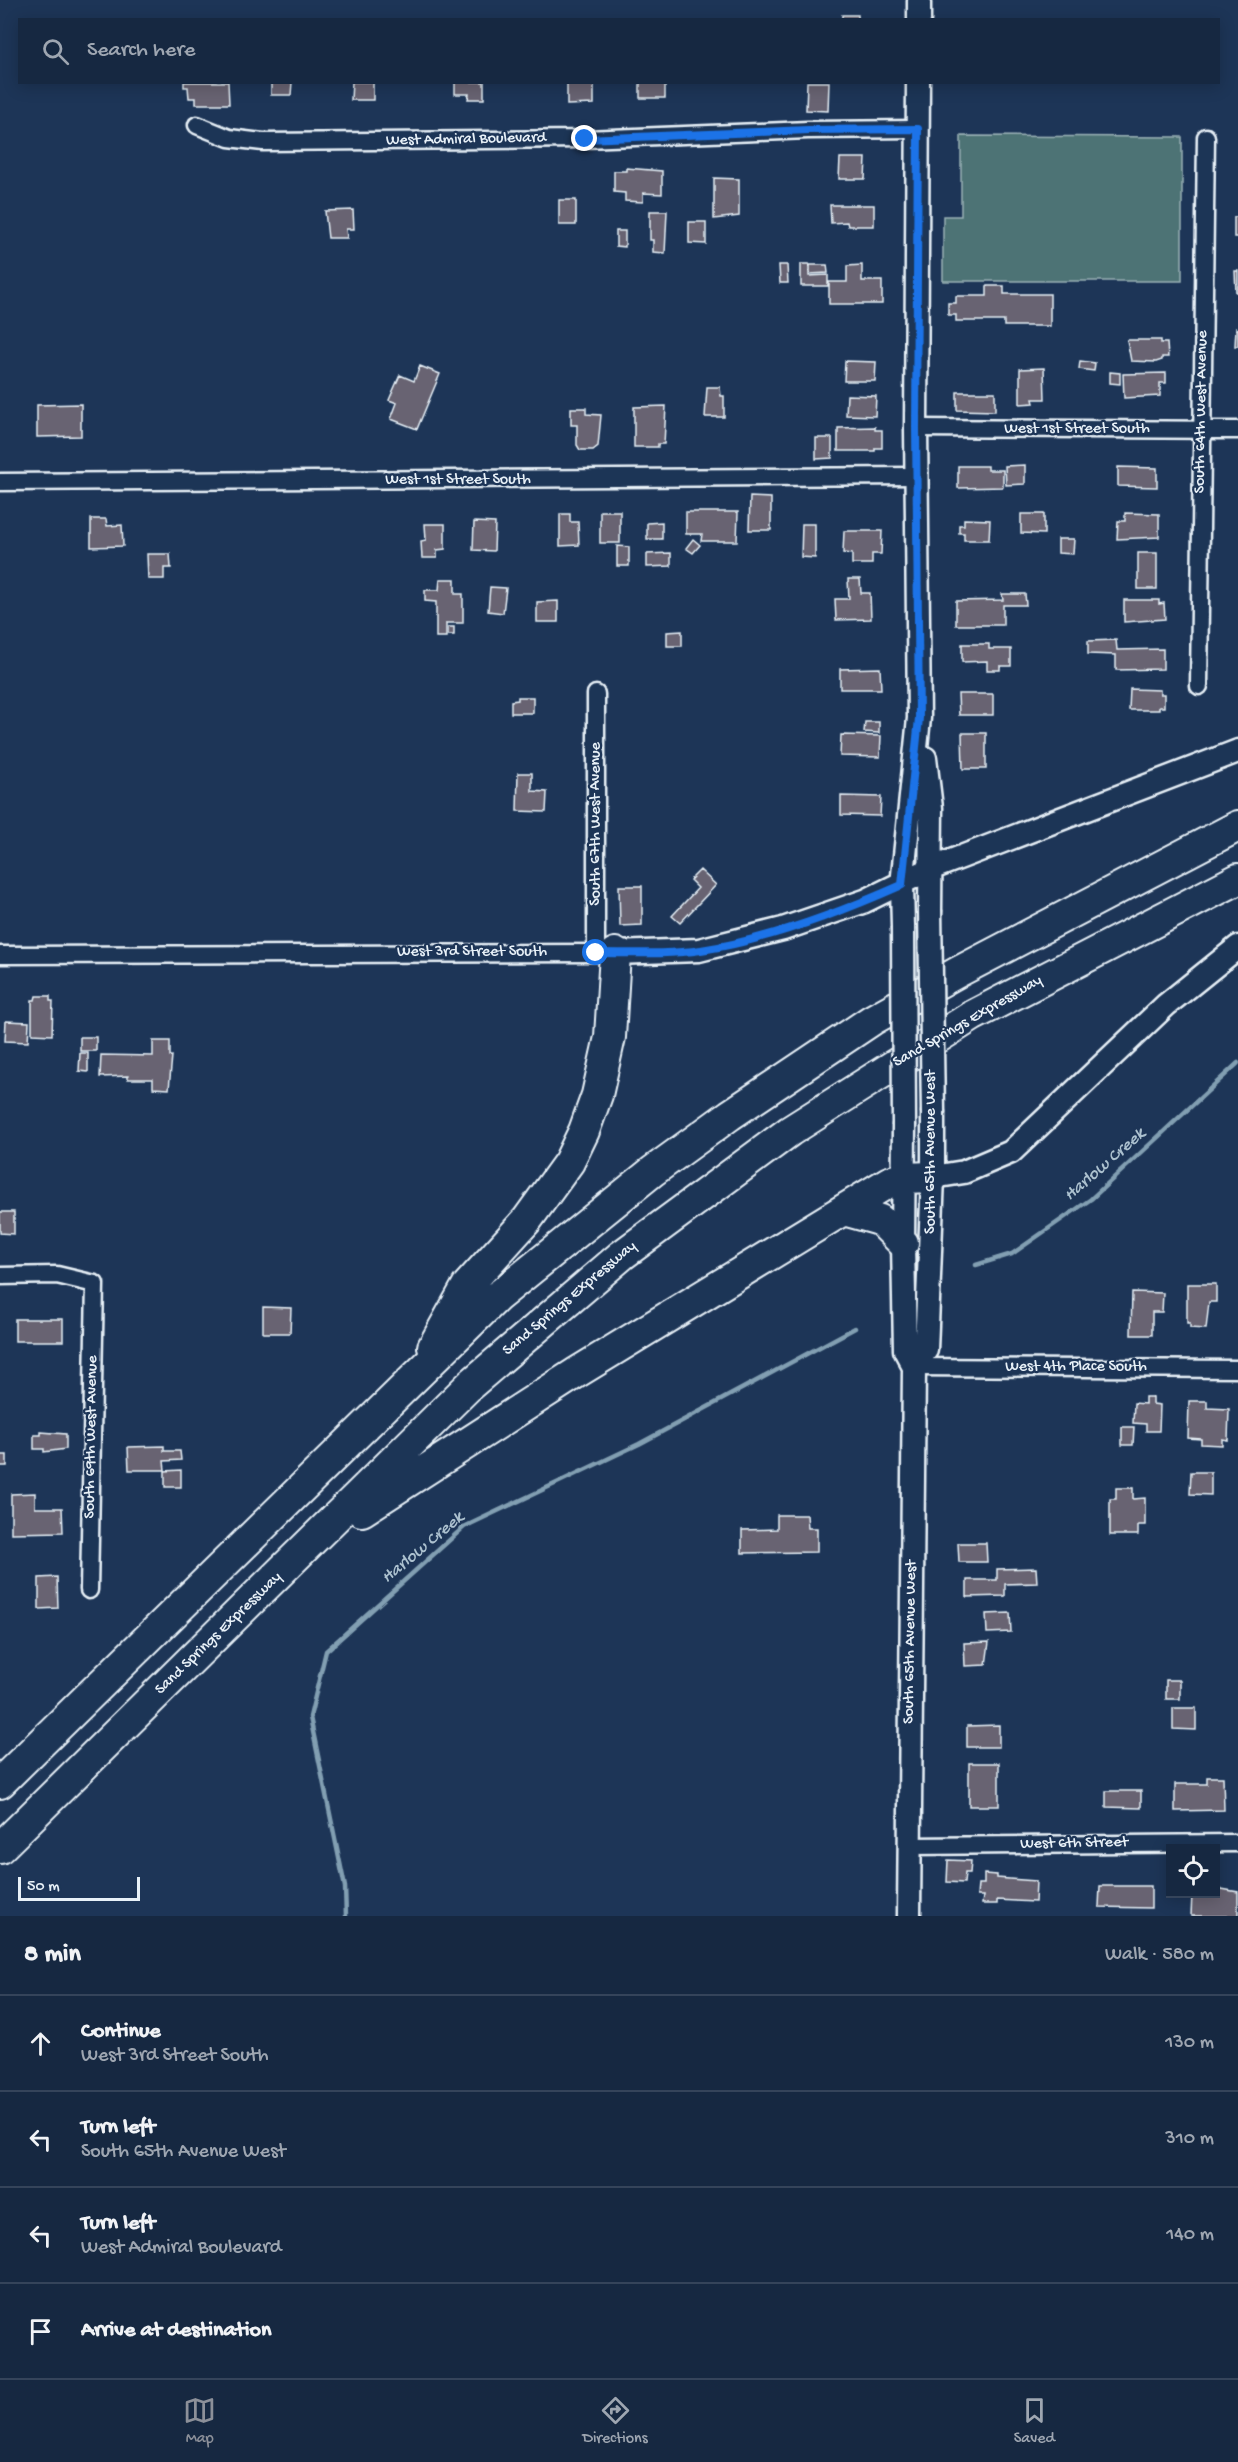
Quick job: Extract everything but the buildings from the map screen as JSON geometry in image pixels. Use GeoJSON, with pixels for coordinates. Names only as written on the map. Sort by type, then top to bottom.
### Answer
{"type":"FeatureCollection","features":[{"type":"Feature","properties":{"kind":"highway"},"geometry":{"type":"LineString","coordinates":[[0,1783],[497,1297],[653,1171],[776,1084],[872,1020],[958,972],[1238,826]]}},
{"type":"Feature","properties":{"kind":"highway","name":"Sand Springs Expressway"},"geometry":{"type":"LineString","coordinates":[[0,1848],[471,1384],[549,1315],[688,1203],[790,1131],[972,1016],[1238,879]]}},
{"type":"Feature","properties":{"kind":"highway"},"geometry":{"type":"LineString","coordinates":[[417,1374],[467,1286],[527,1220],[569,1162],[584,1131],[597,1095],[610,1037],[606,953]]}},
{"type":"Feature","properties":{"kind":"highway"},"geometry":{"type":"LineString","coordinates":[[308,1547],[566,1379],[889,1182],[903,1178],[933,1177]]}},
{"type":"Feature","properties":{"kind":"highway"},"geometry":{"type":"LineString","coordinates":[[844,1210],[880,1220],[903,1243]]}},
{"type":"Feature","properties":{"kind":"street"},"geometry":{"type":"LineString","coordinates":[[918,18],[919,0]]}},
{"type":"Feature","properties":{"kind":"street","name":"South 65th Avenue West"},"geometry":{"type":"LineString","coordinates":[[909,1916],[914,1367],[905,1350],[902,885],[919,718],[916,476],[918,84]]}},
{"type":"Feature","properties":{"kind":"street","name":"West Admiral Boulevard"},"geometry":{"type":"LineString","coordinates":[[197,125],[230,138],[263,142],[585,139],[808,130],[918,129]]}},
{"type":"Feature","properties":{"kind":"street","name":"South 64th West Avenue"},"geometry":{"type":"LineString","coordinates":[[1199,686],[1206,137]]}},
{"type":"Feature","properties":{"kind":"street","name":"West 1st Street South"},"geometry":{"type":"LineString","coordinates":[[916,428],[1238,430]]}},
{"type":"Feature","properties":{"kind":"street","name":"West 1st Street South"},"geometry":{"type":"LineString","coordinates":[[0,482],[916,476]]}},
{"type":"Feature","properties":{"kind":"street","name":"South 67th West Avenue"},"geometry":{"type":"LineString","coordinates":[[596,694],[606,953]]}},
{"type":"Feature","properties":{"kind":"street","name":"South 65th Avenue West"},"geometry":{"type":"LineString","coordinates":[[914,1367],[926,1350],[933,1177],[930,910],[932,808],[919,718]]}},
{"type":"Feature","properties":{"kind":"street","name":"West 3rd Street South"},"geometry":{"type":"LineString","coordinates":[[0,955],[533,951],[606,953],[699,950],[721,946],[824,915],[902,885],[930,869],[1238,751]]}},
{"type":"Feature","properties":{"kind":"street"},"geometry":{"type":"LineString","coordinates":[[933,1177],[964,1172],[1011,1152],[1166,1005],[1238,947]]}},
{"type":"Feature","properties":{"kind":"street","name":"South 69th West Avenue"},"geometry":{"type":"LineString","coordinates":[[0,1276],[57,1275],[95,1284],[89,1590]]}},
{"type":"Feature","properties":{"kind":"street","name":"West 4th Place South"},"geometry":{"type":"LineString","coordinates":[[914,1367],[1238,1369]]}},
{"type":"Feature","properties":{"kind":"street","name":"West 6th Street"},"geometry":{"type":"LineString","coordinates":[[909,1845],[1238,1844]]}},
{"type":"Feature","properties":{"kind":"green space"},"geometry":{"type":"Polygon","coordinates":[[[961,136],[1182,137],[1182,281],[943,281],[943,216],[961,216],[961,136]]]}},
{"type":"Feature","properties":{"kind":"waterway","name":"Harlow Creek"},"geometry":{"type":"LineString","coordinates":[[976,1265],[1012,1254],[1091,1199],[1238,1063]]}},
{"type":"Feature","properties":{"kind":"waterway","name":"Harlow Creek"},"geometry":{"type":"LineString","coordinates":[[346,1916],[345,1887],[310,1717],[326,1651],[464,1527],[639,1444],[855,1328]]}},
{"type":"Feature","properties":{"kind":"route"},"geometry":{"type":"LineString","coordinates":[[585,139],[808,130],[918,129],[916,428],[919,718],[912,805],[902,885],[865,901],[783,929],[721,946],[699,950],[596,953]]}}]}
